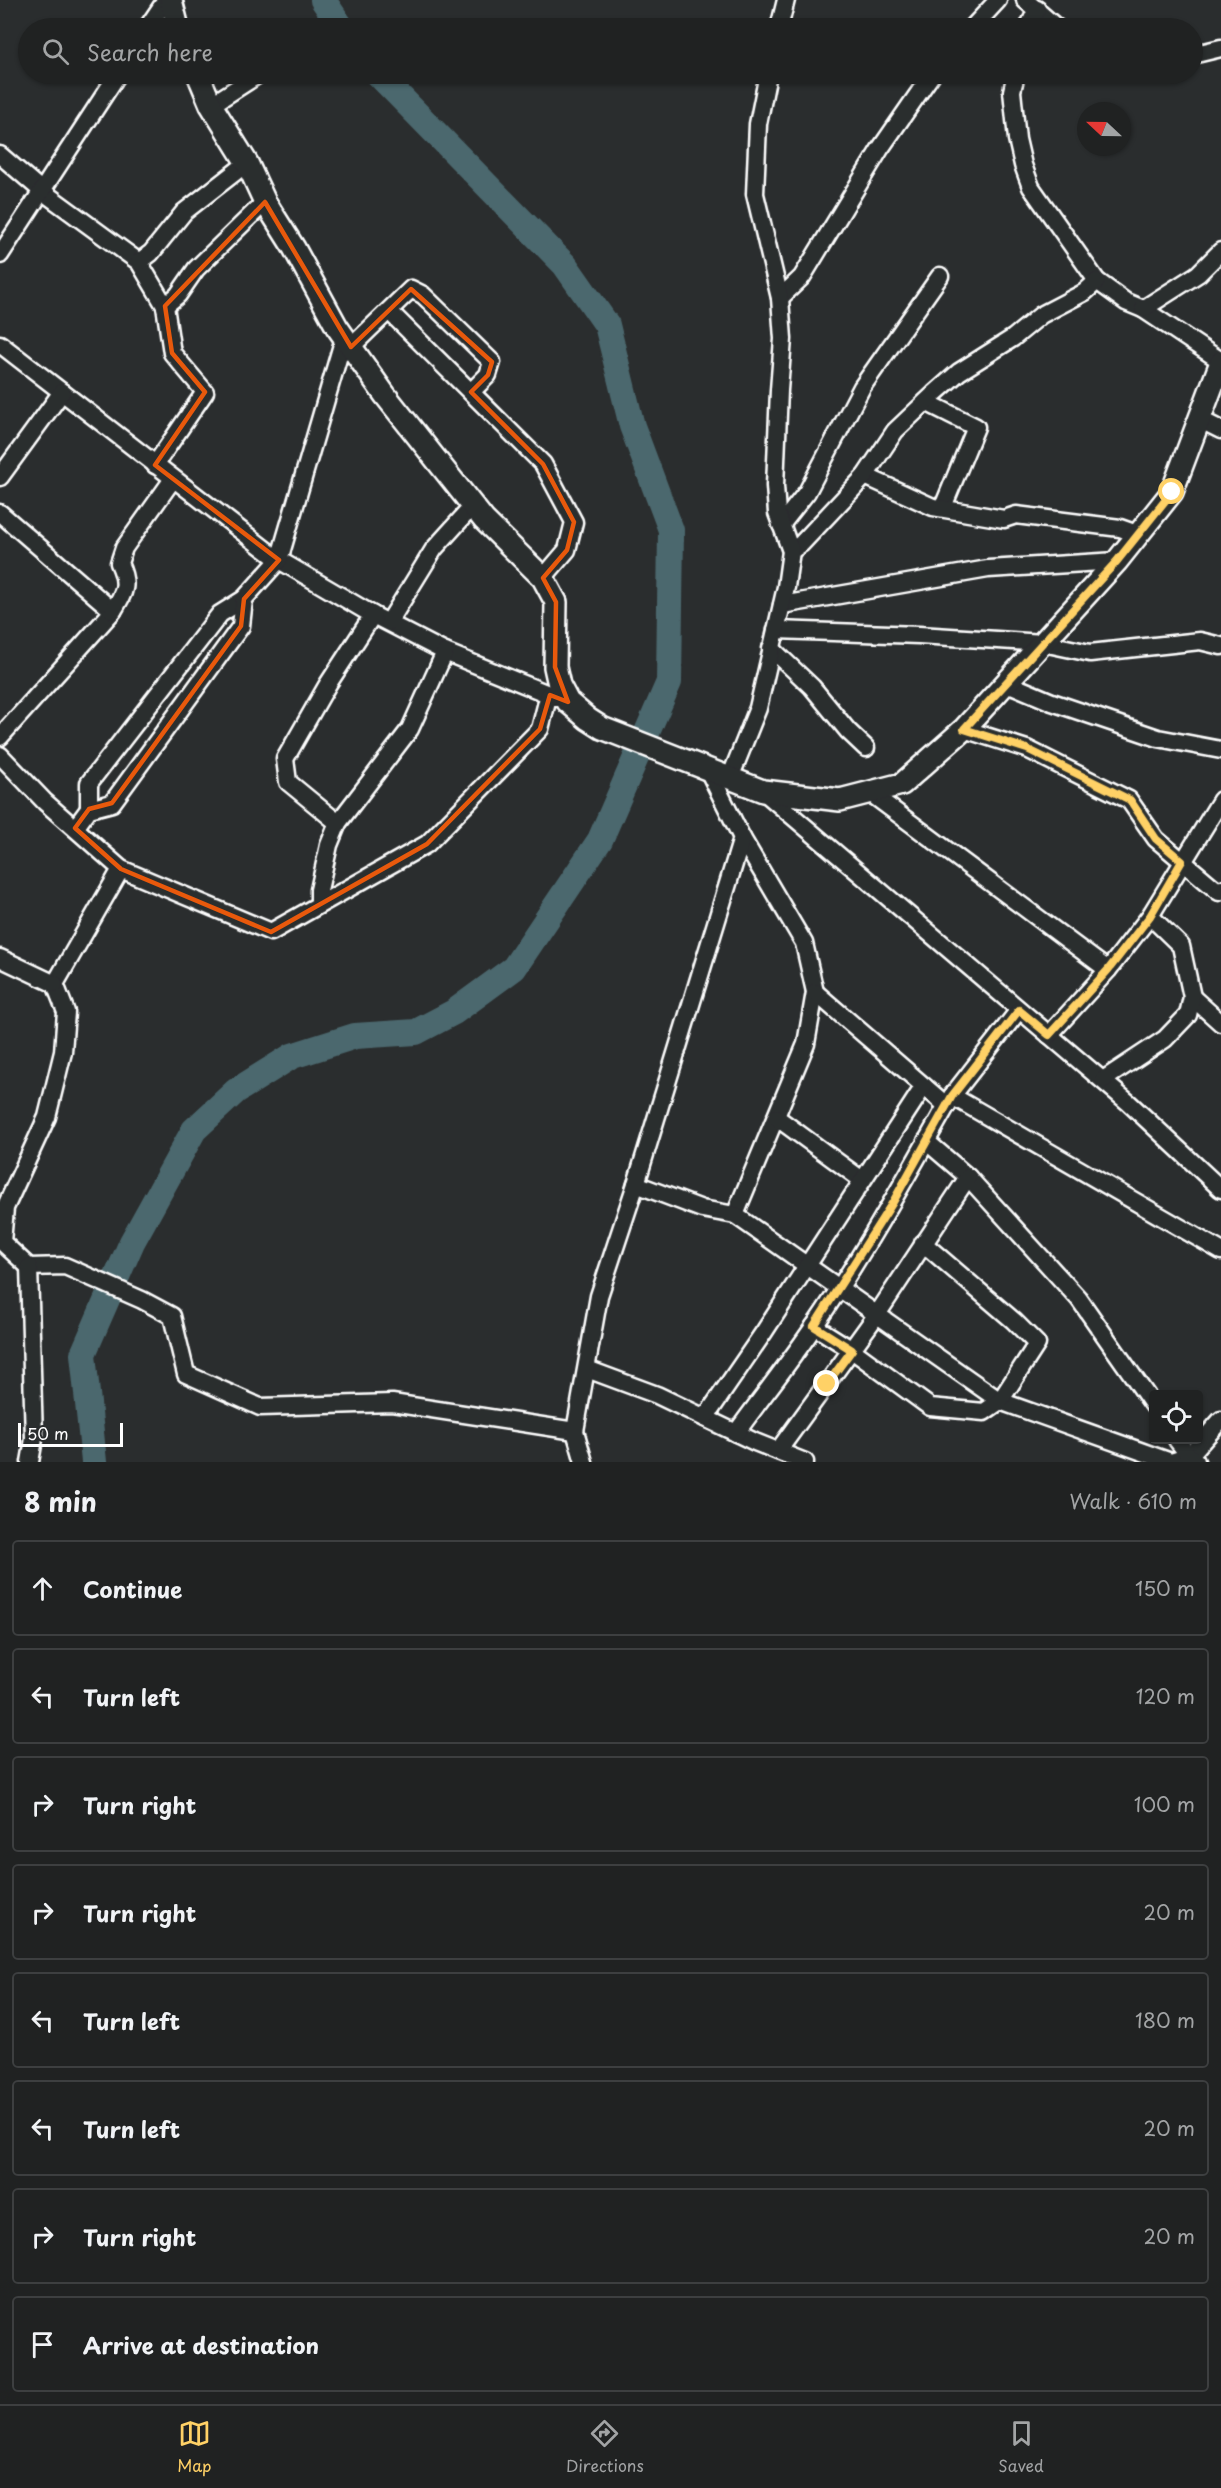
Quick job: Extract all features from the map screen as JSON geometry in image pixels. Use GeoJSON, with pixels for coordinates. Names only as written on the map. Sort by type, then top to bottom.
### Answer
{"type":"FeatureCollection","features":[{"type":"Feature","properties":{"kind":"main road"},"geometry":{"type":"LineString","coordinates":[[171,0],[176,18]]}},
{"type":"Feature","properties":{"kind":"main road"},"geometry":{"type":"LineString","coordinates":[[202,84],[211,105],[247,163],[265,202],[348,343],[484,520],[543,578],[556,602],[555,667],[559,698],[602,728],[763,791],[840,800],[902,784],[964,729],[1117,561],[1172,492],[1221,362]]}},
{"type":"Feature","properties":{"kind":"street"},"geometry":{"type":"LineString","coordinates":[[154,18],[166,0]]}},
{"type":"Feature","properties":{"kind":"street"},"geometry":{"type":"LineString","coordinates":[[782,18],[786,0]]}},
{"type":"Feature","properties":{"kind":"street"},"geometry":{"type":"LineString","coordinates":[[981,18],[998,0]]}},
{"type":"Feature","properties":{"kind":"street"},"geometry":{"type":"LineString","coordinates":[[1031,5],[1046,18]]}},
{"type":"Feature","properties":{"kind":"street"},"geometry":{"type":"LineString","coordinates":[[1203,52],[1221,48]]}},
{"type":"Feature","properties":{"kind":"street"},"geometry":{"type":"LineString","coordinates":[[0,255],[112,84]]}},
{"type":"Feature","properties":{"kind":"street"},"geometry":{"type":"LineString","coordinates":[[211,105],[244,84]]}},
{"type":"Feature","properties":{"kind":"street"},"geometry":{"type":"LineString","coordinates":[[730,778],[758,708],[782,604],[790,551],[777,513],[775,486],[783,339],[780,298],[755,194],[758,124],[766,84]]}},
{"type":"Feature","properties":{"kind":"street"},"geometry":{"type":"LineString","coordinates":[[780,298],[802,277],[879,149],[925,84]]}},
{"type":"Feature","properties":{"kind":"street"},"geometry":{"type":"LineString","coordinates":[[1014,84],[1012,91],[1017,139],[1031,187],[1097,281],[1221,362]]}},
{"type":"Feature","properties":{"kind":"street"},"geometry":{"type":"LineString","coordinates":[[0,155],[42,191],[139,262],[165,306],[172,353],[206,392],[155,465]]}},
{"type":"Feature","properties":{"kind":"street"},"geometry":{"type":"LineString","coordinates":[[139,262],[151,253],[184,212],[247,163]]}},
{"type":"Feature","properties":{"kind":"street"},"geometry":{"type":"LineString","coordinates":[[165,306],[178,295],[196,269],[265,202]]}},
{"type":"Feature","properties":{"kind":"street"},"geometry":{"type":"LineString","coordinates":[[1143,309],[1198,274],[1221,251]]}},
{"type":"Feature","properties":{"kind":"street"},"geometry":{"type":"LineString","coordinates":[[781,525],[807,492],[862,387],[940,276]]}},
{"type":"Feature","properties":{"kind":"street"},"geometry":{"type":"LineString","coordinates":[[790,551],[801,544],[864,476],[895,431],[959,372],[1013,338],[1041,315],[1085,292],[1097,281]]}},
{"type":"Feature","properties":{"kind":"street"},"geometry":{"type":"LineString","coordinates":[[75,828],[89,808],[89,783],[220,615],[244,599],[279,560],[348,343],[389,311],[411,289],[423,295],[492,362],[488,375],[471,392]]}},
{"type":"Feature","properties":{"kind":"street"},"geometry":{"type":"LineString","coordinates":[[389,311],[543,464],[574,522],[567,550],[543,578]]}},
{"type":"Feature","properties":{"kind":"street"},"geometry":{"type":"LineString","coordinates":[[0,344],[279,560],[381,619],[445,652],[559,698],[540,729],[427,844],[271,932],[122,869],[45,802],[0,755]]}},
{"type":"Feature","properties":{"kind":"street"},"geometry":{"type":"LineString","coordinates":[[0,477],[62,392]]}},
{"type":"Feature","properties":{"kind":"street"},"geometry":{"type":"LineString","coordinates":[[926,402],[976,426],[943,507]]}},
{"type":"Feature","properties":{"kind":"street"},"geometry":{"type":"LineString","coordinates":[[1199,419],[1221,430]]}},
{"type":"Feature","properties":{"kind":"street"},"geometry":{"type":"LineString","coordinates":[[864,476],[933,507],[1004,519],[1016,515],[1120,528],[1137,534]]}},
{"type":"Feature","properties":{"kind":"street"},"geometry":{"type":"LineString","coordinates":[[0,737],[113,611],[125,591],[125,577],[119,563],[124,548],[173,479]]}},
{"type":"Feature","properties":{"kind":"street"},"geometry":{"type":"LineString","coordinates":[[338,823],[288,782],[285,759],[328,684],[434,549],[473,506]]}},
{"type":"Feature","properties":{"kind":"street"},"geometry":{"type":"LineString","coordinates":[[0,513],[113,611]]}},
{"type":"Feature","properties":{"kind":"street"},"geometry":{"type":"LineString","coordinates":[[782,604],[988,569],[1117,561]]}},
{"type":"Feature","properties":{"kind":"street"},"geometry":{"type":"LineString","coordinates":[[89,808],[112,803],[241,626],[244,599]]}},
{"type":"Feature","properties":{"kind":"street"},"geometry":{"type":"LineString","coordinates":[[776,630],[919,635],[1043,643],[1090,653],[1200,642],[1221,646]]}},
{"type":"Feature","properties":{"kind":"street"},"geometry":{"type":"LineString","coordinates":[[771,648],[812,687],[848,731],[866,748]]}},
{"type":"Feature","properties":{"kind":"street"},"geometry":{"type":"LineString","coordinates":[[319,904],[319,890],[329,845],[338,823],[410,729],[445,652]]}},
{"type":"Feature","properties":{"kind":"street"},"geometry":{"type":"LineString","coordinates":[[1007,683],[1052,702],[1158,738],[1221,750]]}},
{"type":"Feature","properties":{"kind":"street"},"geometry":{"type":"LineString","coordinates":[[964,729],[1027,749],[1130,800],[1156,839],[1220,892],[1221,889]]}},
{"type":"Feature","properties":{"kind":"street"},"geometry":{"type":"LineString","coordinates":[[708,770],[742,838],[804,943],[815,992],[806,1044],[735,1215]]}},
{"type":"Feature","properties":{"kind":"street"},"geometry":{"type":"LineString","coordinates":[[763,791],[1103,1080],[1221,1189]]}},
{"type":"Feature","properties":{"kind":"street"},"geometry":{"type":"LineString","coordinates":[[869,792],[1108,970]]}},
{"type":"Feature","properties":{"kind":"street"},"geometry":{"type":"LineString","coordinates":[[1049,1035],[1108,970],[1150,916],[1221,800]]}},
{"type":"Feature","properties":{"kind":"street"},"geometry":{"type":"LineString","coordinates":[[584,1462],[575,1431],[599,1296],[636,1184],[742,838]]}},
{"type":"Feature","properties":{"kind":"street"},"geometry":{"type":"LineString","coordinates":[[55,984],[122,869]]}},
{"type":"Feature","properties":{"kind":"street"},"geometry":{"type":"LineString","coordinates":[[1103,1080],[1176,1029],[1188,1015],[1192,996],[1181,946],[1150,916]]}},
{"type":"Feature","properties":{"kind":"street"},"geometry":{"type":"LineString","coordinates":[[0,958],[55,984],[66,1012],[63,1052],[47,1117],[2,1207],[1,1244],[29,1267],[65,1266],[142,1300],[172,1317],[186,1374],[260,1407],[392,1403],[575,1431]]}},
{"type":"Feature","properties":{"kind":"street"},"geometry":{"type":"LineString","coordinates":[[815,992],[924,1086],[1221,1251]]}},
{"type":"Feature","properties":{"kind":"street"},"geometry":{"type":"LineString","coordinates":[[1192,996],[1221,1023]]}},
{"type":"Feature","properties":{"kind":"street"},"geometry":{"type":"LineString","coordinates":[[736,1433],[840,1287],[893,1202],[949,1101],[1019,1010]]}},
{"type":"Feature","properties":{"kind":"street"},"geometry":{"type":"LineString","coordinates":[[705,1418],[924,1086]]}},
{"type":"Feature","properties":{"kind":"street"},"geometry":{"type":"LineString","coordinates":[[776,1117],[862,1180]]}},
{"type":"Feature","properties":{"kind":"street"},"geometry":{"type":"LineString","coordinates":[[926,1141],[968,1177],[1079,1299],[1149,1399]]}},
{"type":"Feature","properties":{"kind":"street"},"geometry":{"type":"LineString","coordinates":[[778,1451],[878,1313],[968,1177]]}},
{"type":"Feature","properties":{"kind":"street"},"geometry":{"type":"LineString","coordinates":[[636,1184],[702,1209],[735,1215],[878,1313],[999,1401],[1171,1462],[1191,1460],[1221,1420]]}},
{"type":"Feature","properties":{"kind":"street"},"geometry":{"type":"LineString","coordinates":[[814,1326],[852,1350],[930,1407],[984,1412],[999,1401],[1037,1344],[1014,1321],[923,1243]]}},
{"type":"Feature","properties":{"kind":"street"},"geometry":{"type":"LineString","coordinates":[[29,1267],[34,1439],[30,1462]]}},
{"type":"Feature","properties":{"kind":"street"},"geometry":{"type":"LineString","coordinates":[[586,1369],[657,1395],[736,1433],[805,1462]]}},
{"type":"Feature","properties":{"kind":"street"},"geometry":{"type":"LineString","coordinates":[[1180,1444],[1191,1460]]}},
{"type":"Feature","properties":{"kind":"highlighted area"},"geometry":{"type":"Polygon","coordinates":[[[265,202],[351,347],[411,289],[492,362],[488,375],[471,392],[543,464],[574,522],[567,550],[543,578],[556,602],[555,667],[568,702],[550,695],[540,729],[427,844],[271,932],[121,869],[75,828],[89,809],[112,803],[241,626],[244,599],[279,560],[155,465],[205,392],[172,353],[165,306],[265,202]]]}},
{"type":"Feature","properties":{"kind":"waterway"},"geometry":{"type":"LineString","coordinates":[[323,0],[335,18]]}},
{"type":"Feature","properties":{"kind":"waterway"},"geometry":{"type":"LineString","coordinates":[[94,1462],[83,1354],[132,1242],[194,1130],[236,1091],[292,1056],[355,1036],[416,1032],[454,1012],[514,968],[600,840],[669,682],[671,530],[632,426],[607,325],[565,265],[388,84]]}},
{"type":"Feature","properties":{"kind":"route"},"geometry":{"type":"LineString","coordinates":[[827,1384],[852,1350],[814,1326],[893,1202],[952,1096],[1019,1010],[1049,1035],[1108,970],[1150,916],[1182,861],[1156,839],[1130,800],[1027,749],[964,729],[1117,561],[1172,492]]}}]}
